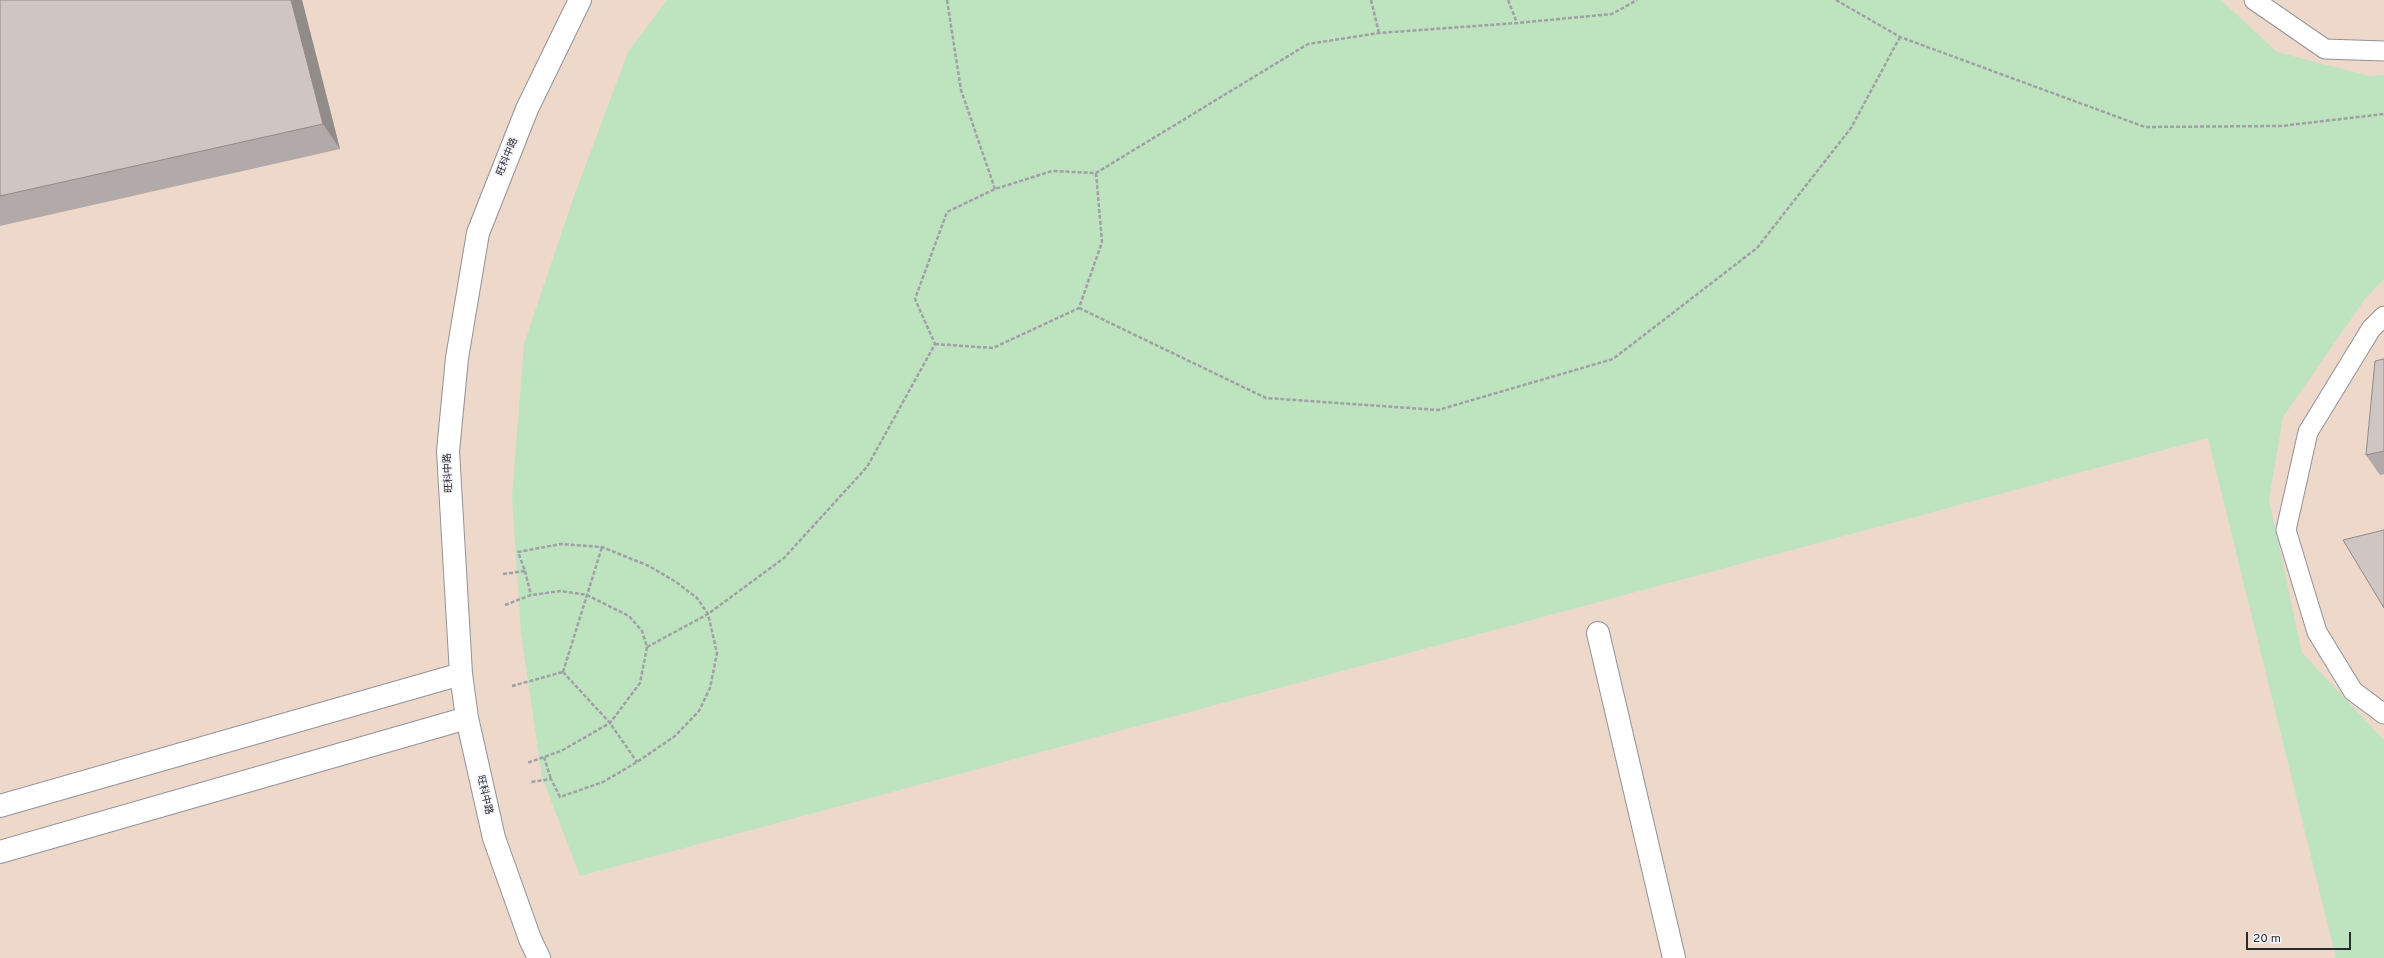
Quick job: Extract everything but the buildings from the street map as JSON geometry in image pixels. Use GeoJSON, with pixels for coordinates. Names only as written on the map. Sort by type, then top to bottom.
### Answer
{"type":"FeatureCollection","features":[{"type":"Feature","properties":{"kind":"street","name":"旺科中路"},"geometry":{"type":"LineString","coordinates":[[539,958],[530,939],[494,838],[467,718],[461,674],[448,451],[457,358],[478,233],[527,109],[580,0]]}},
{"type":"Feature","properties":{"kind":"street"},"geometry":{"type":"LineString","coordinates":[[1598,633],[1674,958]]}},
{"type":"Feature","properties":{"kind":"street"},"geometry":{"type":"LineString","coordinates":[[0,806],[461,674]]}},
{"type":"Feature","properties":{"kind":"street"},"geometry":{"type":"LineString","coordinates":[[0,852],[467,718]]}},
{"type":"Feature","properties":{"kind":"lane"},"geometry":{"type":"LineString","coordinates":[[2254,0],[2325,49],[2384,51]]}},
{"type":"Feature","properties":{"kind":"lane"},"geometry":{"type":"LineString","coordinates":[[2384,316],[2371,329],[2308,432],[2286,530],[2317,632],[2353,691],[2384,714]]}},
{"type":"Feature","properties":{"kind":"path"},"geometry":{"type":"LineString","coordinates":[[947,0],[962,90],[995,189]]}},
{"type":"Feature","properties":{"kind":"path"},"geometry":{"type":"LineString","coordinates":[[1371,0],[1379,33]]}},
{"type":"Feature","properties":{"kind":"path"},"geometry":{"type":"LineString","coordinates":[[1508,0],[1517,23]]}},
{"type":"Feature","properties":{"kind":"path"},"geometry":{"type":"LineString","coordinates":[[935,344],[915,299],[947,212],[995,189],[1052,171],[1096,173],[1308,44],[1379,33],[1517,23],[1612,14],[1637,0]]}},
{"type":"Feature","properties":{"kind":"path"},"geometry":{"type":"LineString","coordinates":[[1836,0],[1900,37],[2145,127],[2281,126],[2384,114]]}},
{"type":"Feature","properties":{"kind":"path"},"geometry":{"type":"LineString","coordinates":[[1079,308],[1266,398],[1438,410],[1613,359],[1757,248],[1851,128],[1900,37]]}},
{"type":"Feature","properties":{"kind":"path"},"geometry":{"type":"LineString","coordinates":[[935,344],[993,348],[1079,308],[1102,242],[1096,173]]}},
{"type":"Feature","properties":{"kind":"path"},"geometry":{"type":"LineString","coordinates":[[646,647],[708,614],[784,558],[867,467],[935,344]]}},
{"type":"Feature","properties":{"kind":"path"},"geometry":{"type":"LineString","coordinates":[[531,595],[525,571],[518,552],[561,544],[602,548],[650,566],[676,582],[697,598],[708,614],[717,653],[710,688],[699,711],[674,736],[637,762],[603,782],[560,798],[551,779],[544,758]]}},
{"type":"Feature","properties":{"kind":"path"},"geometry":{"type":"LineString","coordinates":[[563,672],[602,548]]}},
{"type":"Feature","properties":{"kind":"path"},"geometry":{"type":"LineString","coordinates":[[503,574],[525,571]]}},
{"type":"Feature","properties":{"kind":"path"},"geometry":{"type":"LineString","coordinates":[[504,605],[531,595],[561,591],[587,595],[629,616],[642,631],[646,647],[640,683],[610,723],[562,751],[527,763]]}},
{"type":"Feature","properties":{"kind":"path"},"geometry":{"type":"LineString","coordinates":[[563,672],[610,723],[637,762]]}},
{"type":"Feature","properties":{"kind":"path"},"geometry":{"type":"LineString","coordinates":[[512,686],[563,672]]}},
{"type":"Feature","properties":{"kind":"path"},"geometry":{"type":"LineString","coordinates":[[531,782],[551,779]]}},
{"type":"Feature","properties":{"kind":"shaded area"},"geometry":{"type":"Polygon","coordinates":[[[0,0],[2384,0],[2384,958],[0,958],[0,0]]]}},
{"type":"Feature","properties":{"kind":"green space"},"geometry":{"type":"Polygon","coordinates":[[[667,0],[2221,0],[2277,52],[2370,76],[2384,75],[2384,279],[2365,299],[2283,417],[2269,500],[2302,653],[2384,740],[2384,958],[2336,958],[2208,438],[580,876],[542,777],[521,633],[512,496],[524,344],[573,199],[628,52],[667,0]]]}}]}
